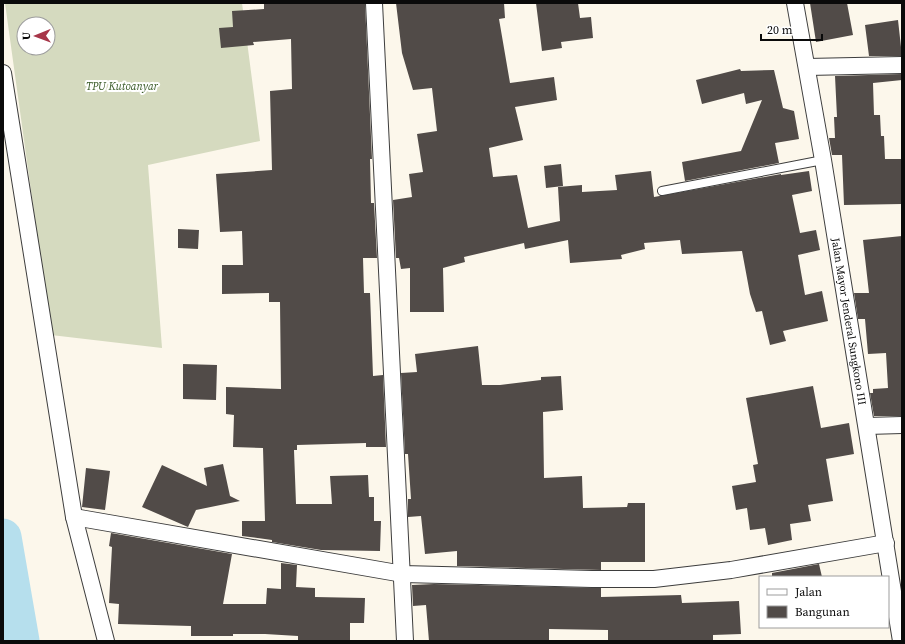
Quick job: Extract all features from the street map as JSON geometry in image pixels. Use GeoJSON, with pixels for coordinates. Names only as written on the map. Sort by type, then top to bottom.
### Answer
{"type":"FeatureCollection","features":[{"type":"Feature","properties":{"kind":"street"},"geometry":{"type":"LineString","coordinates":[[374,3],[403,574],[405,641]]}},
{"type":"Feature","properties":{"kind":"street","name":"Jalan Mayor Jenderal Sungkono III"},"geometry":{"type":"LineString","coordinates":[[795,3],[823,160],[901,638]]}},
{"type":"Feature","properties":{"kind":"street"},"geometry":{"type":"LineString","coordinates":[[806,68],[902,65]]}},
{"type":"Feature","properties":{"kind":"street"},"geometry":{"type":"LineString","coordinates":[[3,73],[74,517],[106,641]]}},
{"type":"Feature","properties":{"kind":"street"},"geometry":{"type":"LineString","coordinates":[[867,426],[902,426]]}},
{"type":"Feature","properties":{"kind":"street"},"geometry":{"type":"LineString","coordinates":[[74,517],[403,574],[592,579],[654,579],[731,570],[886,543]]}},
{"type":"Feature","properties":{"kind":"lane"},"geometry":{"type":"LineString","coordinates":[[662,191],[823,160]]}},
{"type":"Feature","properties":{"kind":"green space","name":"TPU Kutoanyar"},"geometry":{"type":"Polygon","coordinates":[[[5,3],[242,3],[260,141],[148,165],[162,348],[51,335],[5,3]]]}},
{"type":"Feature","properties":{"kind":"building"},"geometry":{"type":"Polygon","coordinates":[[[264,3],[365,3],[372,159],[370,159],[371,203],[374,203],[377,258],[363,258],[364,293],[370,293],[373,376],[383,375],[386,447],[366,447],[366,443],[297,445],[297,450],[294,450],[296,504],[332,504],[330,476],[368,475],[369,497],[374,497],[374,521],[381,521],[380,551],[321,550],[272,542],[272,540],[242,536],[242,521],[265,521],[263,448],[233,447],[234,415],[226,414],[226,387],[281,389],[280,302],[269,302],[269,293],[222,294],[222,265],[243,265],[242,231],[220,232],[216,174],[272,170],[270,91],[292,89],[291,39],[253,42],[254,45],[221,48],[219,28],[233,27],[232,11],[264,9],[264,3]]]}},
{"type":"Feature","properties":{"kind":"building"},"geometry":{"type":"Polygon","coordinates":[[[396,3],[504,3],[505,18],[499,19],[510,83],[554,77],[557,100],[515,107],[523,140],[489,148],[493,177],[517,175],[528,228],[560,221],[558,187],[582,185],[582,192],[617,190],[615,175],[651,171],[654,197],[781,174],[809,171],[812,191],[792,195],[800,233],[816,230],[820,250],[798,255],[805,295],[822,291],[828,321],[783,331],[786,341],[770,345],[762,311],[756,312],[750,294],[742,251],[682,254],[680,240],[644,243],[645,249],[621,255],[622,259],[570,263],[568,240],[525,249],[524,243],[464,257],[465,262],[443,268],[444,312],[410,312],[410,268],[401,269],[399,258],[396,258],[393,200],[412,197],[409,174],[423,172],[417,134],[437,131],[432,88],[413,90],[402,53],[396,3]]]}},
{"type":"Feature","properties":{"kind":"building"},"geometry":{"type":"Polygon","coordinates":[[[536,3],[578,3],[580,18],[591,17],[593,38],[561,42],[562,48],[542,51],[536,3]]]}},
{"type":"Feature","properties":{"kind":"building"},"geometry":{"type":"Polygon","coordinates":[[[810,3],[847,3],[853,35],[816,42],[810,3]]]}},
{"type":"Feature","properties":{"kind":"building"},"geometry":{"type":"Polygon","coordinates":[[[898,20],[902,56],[869,56],[865,25],[898,20]]]}},
{"type":"Feature","properties":{"kind":"building"},"geometry":{"type":"Polygon","coordinates":[[[740,69],[741,71],[774,70],[783,108],[794,111],[799,139],[775,143],[779,163],[685,181],[682,162],[741,151],[762,100],[746,104],[744,93],[702,104],[696,80],[740,69]]]}},
{"type":"Feature","properties":{"kind":"building"},"geometry":{"type":"Polygon","coordinates":[[[902,74],[902,80],[873,83],[874,115],[880,115],[881,136],[884,136],[885,159],[902,159],[902,204],[844,205],[842,155],[832,155],[829,138],[835,138],[834,117],[837,117],[835,76],[902,74]]]}},
{"type":"Feature","properties":{"kind":"building"},"geometry":{"type":"Polygon","coordinates":[[[561,164],[563,186],[546,188],[544,166],[561,164]]]}},
{"type":"Feature","properties":{"kind":"building"},"geometry":{"type":"Polygon","coordinates":[[[178,229],[199,230],[198,249],[178,248],[178,229]]]}},
{"type":"Feature","properties":{"kind":"building"},"geometry":{"type":"Polygon","coordinates":[[[902,236],[902,416],[874,416],[870,393],[873,393],[873,389],[888,388],[886,353],[868,354],[865,319],[858,319],[854,293],[869,293],[863,240],[902,236]]]}},
{"type":"Feature","properties":{"kind":"building"},"geometry":{"type":"Polygon","coordinates":[[[478,346],[482,385],[500,385],[541,380],[541,377],[561,376],[563,410],[543,412],[544,478],[582,476],[583,508],[627,507],[628,503],[645,503],[645,562],[601,562],[601,570],[457,566],[457,551],[425,554],[421,516],[408,517],[408,499],[411,499],[408,454],[405,454],[401,373],[417,372],[415,354],[478,346]]]}},
{"type":"Feature","properties":{"kind":"building"},"geometry":{"type":"Polygon","coordinates":[[[183,364],[217,365],[216,400],[183,399],[183,364]]]}},
{"type":"Feature","properties":{"kind":"building"},"geometry":{"type":"Polygon","coordinates":[[[813,386],[821,428],[849,423],[854,454],[826,459],[833,501],[808,505],[811,521],[790,524],[792,540],[768,545],[765,528],[750,530],[747,508],[736,510],[732,486],[756,482],[753,465],[758,464],[746,398],[813,386]]]}},
{"type":"Feature","properties":{"kind":"building"},"geometry":{"type":"Polygon","coordinates":[[[223,464],[230,496],[240,501],[196,510],[188,527],[142,507],[162,465],[207,486],[204,468],[223,464]]]}},
{"type":"Feature","properties":{"kind":"building"},"geometry":{"type":"Polygon","coordinates":[[[86,468],[110,471],[105,510],[82,507],[86,468]]]}},
{"type":"Feature","properties":{"kind":"building"},"geometry":{"type":"Polygon","coordinates":[[[111,533],[232,554],[223,604],[266,604],[267,588],[281,589],[281,563],[297,565],[296,587],[315,588],[315,597],[365,598],[364,623],[350,623],[350,641],[298,641],[298,636],[265,634],[191,636],[191,626],[118,624],[119,604],[109,603],[112,547],[109,546],[111,533]]]}},
{"type":"Feature","properties":{"kind":"building"},"geometry":{"type":"Polygon","coordinates":[[[819,564],[822,576],[772,576],[772,573],[819,564]]]}},
{"type":"Feature","properties":{"kind":"building"},"geometry":{"type":"Polygon","coordinates":[[[434,584],[601,588],[601,597],[681,595],[682,603],[739,601],[741,634],[713,635],[713,640],[608,641],[608,630],[549,629],[549,641],[429,641],[426,605],[413,606],[412,585],[434,584]]]}},
{"type":"Feature","properties":{"kind":"waterway"},"geometry":{"type":"LineString","coordinates":[[3,537],[21,641]]}}]}
